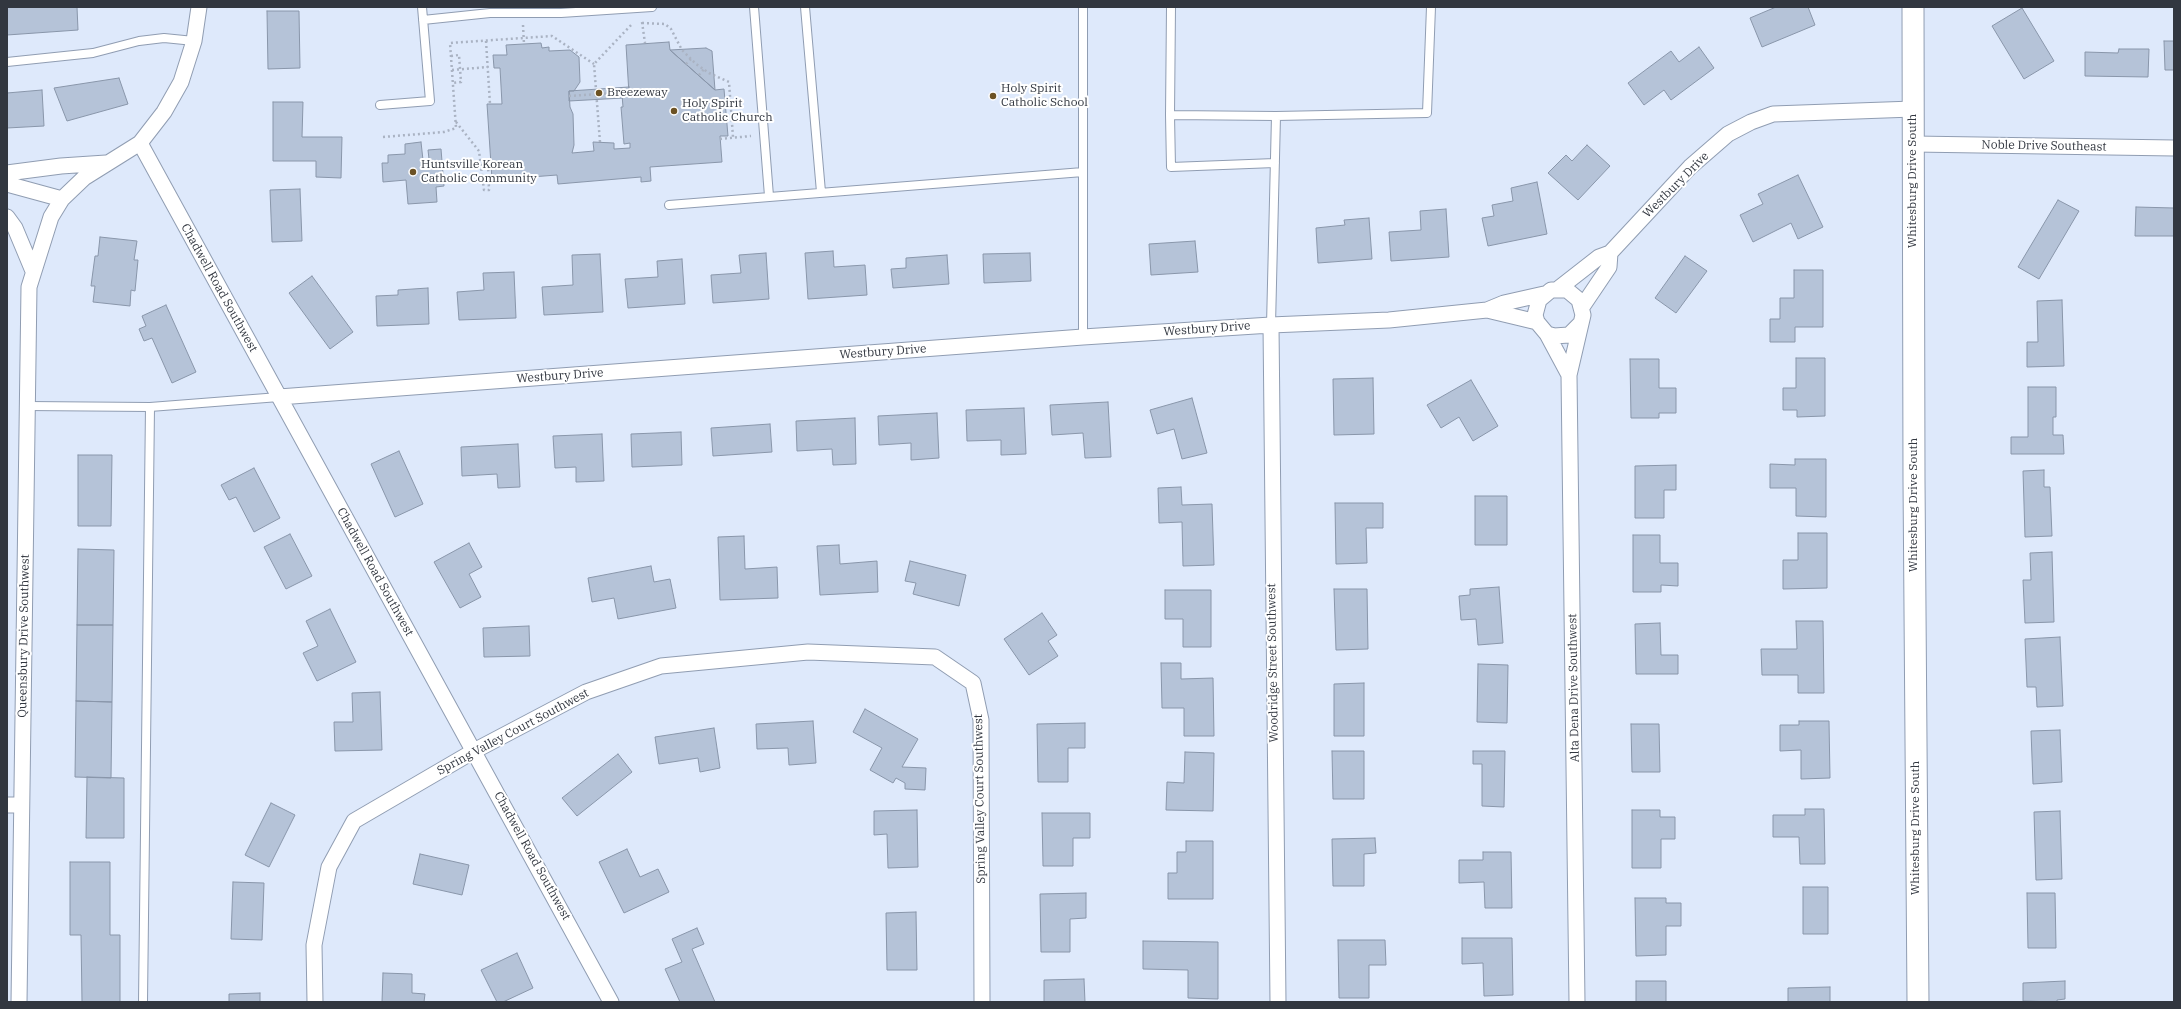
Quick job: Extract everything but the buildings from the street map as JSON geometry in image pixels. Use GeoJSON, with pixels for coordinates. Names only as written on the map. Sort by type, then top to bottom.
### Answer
{"type":"FeatureCollection","features":[{"type":"Feature","properties":{"kind":"main road","name":"Whitesburg Drive South"},"geometry":{"type":"LineString","coordinates":[[1913,7],[1918,1002]]}},
{"type":"Feature","properties":{"kind":"street","name":"Queensbury Drive Southwest"},"geometry":{"type":"LineString","coordinates":[[19,1002],[14,805],[27,406],[28,287],[51,217],[62,199],[84,178],[140,143],[161,117],[181,82],[194,41],[199,7]]}},
{"type":"Feature","properties":{"kind":"street","name":"Westbury Drive"},"geometry":{"type":"LineString","coordinates":[[1558,289],[1599,257],[1610,253],[1690,167],[1728,134],[1751,122],[1773,114],[1913,109]]}},
{"type":"Feature","properties":{"kind":"street","name":"Chadwell Road Southwest"},"geometry":{"type":"LineString","coordinates":[[140,143],[611,1002]]}},
{"type":"Feature","properties":{"kind":"street","name":"Noble Drive Southeast"},"geometry":{"type":"LineString","coordinates":[[1914,144],[2174,148]]}},
{"type":"Feature","properties":{"kind":"street","name":"Queensbury Drive Southwest"},"geometry":{"type":"LineString","coordinates":[[7,173],[61,166],[108,163]]}},
{"type":"Feature","properties":{"kind":"street"},"geometry":{"type":"LineString","coordinates":[[7,184],[62,199]]}},
{"type":"Feature","properties":{"kind":"street"},"geometry":{"type":"LineString","coordinates":[[7,217],[15,228],[33,271]]}},
{"type":"Feature","properties":{"kind":"street"},"geometry":{"type":"LineString","coordinates":[[1582,307],[1574,294],[1558,289],[1544,294],[1536,307],[1537,322],[1547,334],[1554,336],[1569,334],[1581,323],[1582,307],[1609,267],[1610,253]]}},
{"type":"Feature","properties":{"kind":"street","name":"Westbury Drive"},"geometry":{"type":"LineString","coordinates":[[279,397],[1083,337],[1271,325],[1388,320],[1487,310],[1504,303],[1544,294]]}},
{"type":"Feature","properties":{"kind":"street","name":"Westbury Drive"},"geometry":{"type":"LineString","coordinates":[[1487,310],[1537,322]]}},
{"type":"Feature","properties":{"kind":"street","name":"Alta Dena Drive Southwest"},"geometry":{"type":"LineString","coordinates":[[1577,1002],[1569,375],[1581,323]]}},
{"type":"Feature","properties":{"kind":"street","name":"Woodridge Street Southwest"},"geometry":{"type":"LineString","coordinates":[[1271,325],[1278,1002]]}},
{"type":"Feature","properties":{"kind":"street","name":"Alta Dena Drive Southwest"},"geometry":{"type":"LineString","coordinates":[[1547,334],[1569,375]]}},
{"type":"Feature","properties":{"kind":"street","name":"Spring Valley Court Southwest"},"geometry":{"type":"LineString","coordinates":[[315,1002],[314,944],[329,867],[354,821],[474,751],[586,692],[661,666],[808,652],[935,657],[973,683],[982,720],[982,1002]]}},
{"type":"Feature","properties":{"kind":"lane"},"geometry":{"type":"LineString","coordinates":[[380,105],[430,101],[422,7]]}},
{"type":"Feature","properties":{"kind":"lane"},"geometry":{"type":"LineString","coordinates":[[423,20],[492,10],[559,10],[652,7]]}},
{"type":"Feature","properties":{"kind":"lane"},"geometry":{"type":"LineString","coordinates":[[754,7],[769,196]]}},
{"type":"Feature","properties":{"kind":"lane"},"geometry":{"type":"LineString","coordinates":[[805,7],[822,192]]}},
{"type":"Feature","properties":{"kind":"lane"},"geometry":{"type":"LineString","coordinates":[[1083,7],[1083,337]]}},
{"type":"Feature","properties":{"kind":"lane"},"geometry":{"type":"LineString","coordinates":[[1170,7],[1171,167],[1275,163]]}},
{"type":"Feature","properties":{"kind":"lane"},"geometry":{"type":"LineString","coordinates":[[1170,115],[1276,116],[1427,113],[1431,7]]}},
{"type":"Feature","properties":{"kind":"lane"},"geometry":{"type":"LineString","coordinates":[[7,62],[93,53],[139,41],[158,39],[194,41]]}},
{"type":"Feature","properties":{"kind":"lane"},"geometry":{"type":"LineString","coordinates":[[1271,325],[1276,116]]}},
{"type":"Feature","properties":{"kind":"lane"},"geometry":{"type":"LineString","coordinates":[[669,205],[1083,172]]}},
{"type":"Feature","properties":{"kind":"lane"},"geometry":{"type":"LineString","coordinates":[[27,406],[150,407],[279,397]]}},
{"type":"Feature","properties":{"kind":"lane"},"geometry":{"type":"LineString","coordinates":[[143,1002],[150,407]]}},
{"type":"Feature","properties":{"kind":"path"},"geometry":{"type":"LineString","coordinates":[[600,142],[594,64],[632,23],[642,21],[657,22],[668,26],[682,50],[704,69],[729,82],[733,138]]}},
{"type":"Feature","properties":{"kind":"path"},"geometry":{"type":"LineString","coordinates":[[642,21],[645,43]]}},
{"type":"Feature","properties":{"kind":"path"},"geometry":{"type":"LineString","coordinates":[[450,43],[552,36],[594,64]]}},
{"type":"Feature","properties":{"kind":"path"},"geometry":{"type":"LineString","coordinates":[[524,38],[524,44]]}},
{"type":"Feature","properties":{"kind":"path"},"geometry":{"type":"LineString","coordinates":[[486,41],[490,104]]}},
{"type":"Feature","properties":{"kind":"path"},"geometry":{"type":"LineString","coordinates":[[451,56],[459,55],[461,82],[453,83]]}},
{"type":"Feature","properties":{"kind":"path"},"geometry":{"type":"LineString","coordinates":[[686,64],[691,58]]}},
{"type":"Feature","properties":{"kind":"path"},"geometry":{"type":"LineString","coordinates":[[452,70],[488,68]]}},
{"type":"Feature","properties":{"kind":"path"},"geometry":{"type":"LineString","coordinates":[[699,76],[704,69]]}},
{"type":"Feature","properties":{"kind":"path"},"geometry":{"type":"LineString","coordinates":[[569,96],[629,92]]}},
{"type":"Feature","properties":{"kind":"path"},"geometry":{"type":"LineString","coordinates":[[456,121],[479,151],[483,166],[484,190],[489,190],[488,162],[491,161]]}},
{"type":"Feature","properties":{"kind":"path"},"geometry":{"type":"LineString","coordinates":[[720,139],[764,135]]}},
{"type":"Feature","properties":{"kind":"place","name":"Breezeway"},"geometry":{"type":"Point","coordinates":[599,93]}},
{"type":"Feature","properties":{"kind":"place","name":"Holy Spirit Catholic School"},"geometry":{"type":"Point","coordinates":[993,96]}},
{"type":"Feature","properties":{"kind":"place","name":"Holy Spirit Catholic Church"},"geometry":{"type":"Point","coordinates":[674,111]}},
{"type":"Feature","properties":{"kind":"place","name":"Huntsville Korean Catholic Community"},"geometry":{"type":"Point","coordinates":[413,172]}}]}
